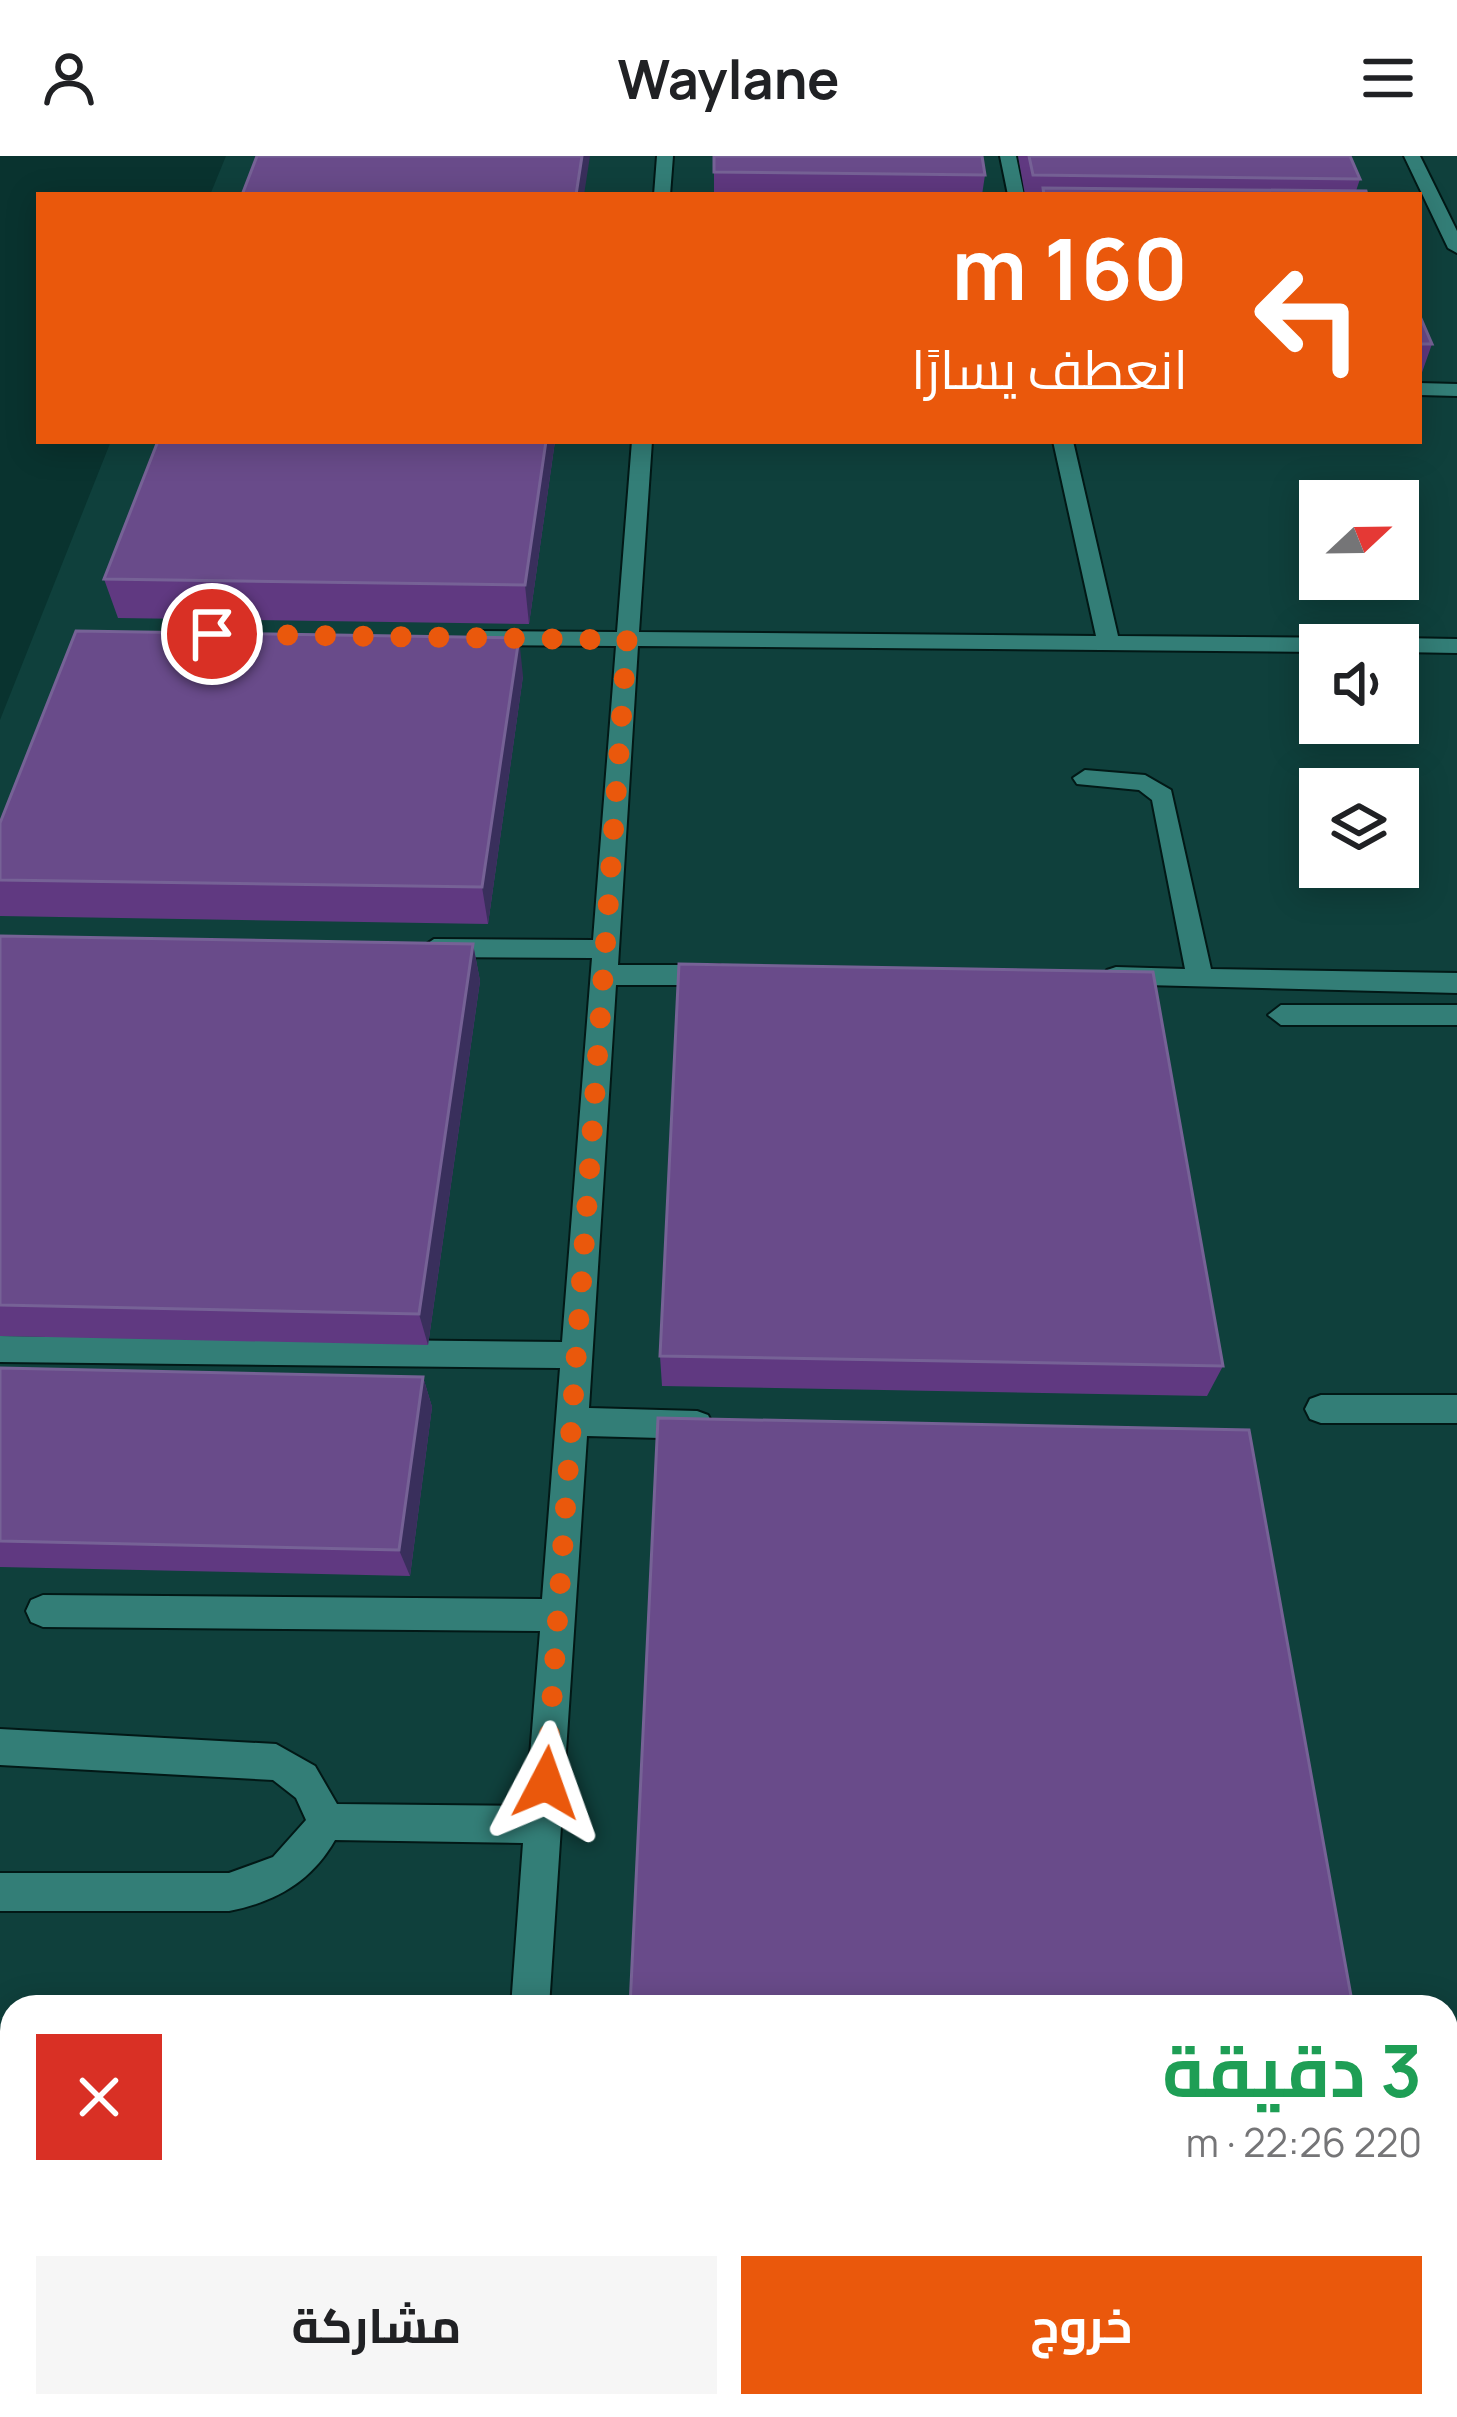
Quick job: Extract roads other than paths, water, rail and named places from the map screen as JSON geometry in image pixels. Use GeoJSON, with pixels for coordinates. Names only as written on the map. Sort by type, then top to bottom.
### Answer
{"type":"FeatureCollection","features":[{"type":"Feature","properties":{"kind":"street"},"geometry":{"type":"LineString","coordinates":[[662,192],[665,156]]}},
{"type":"Feature","properties":{"kind":"street"},"geometry":{"type":"LineString","coordinates":[[1009,156],[1015,192]]}},
{"type":"Feature","properties":{"kind":"street"},"geometry":{"type":"LineString","coordinates":[[1412,156],[1457,248]]}},
{"type":"Feature","properties":{"kind":"street"},"geometry":{"type":"LineString","coordinates":[[1422,220],[1443,220]]}},
{"type":"Feature","properties":{"kind":"street"},"geometry":{"type":"LineString","coordinates":[[1422,389],[1457,390]]}},
{"type":"Feature","properties":{"kind":"street"},"geometry":{"type":"LineString","coordinates":[[531,1995],[642,444]]}},
{"type":"Feature","properties":{"kind":"street"},"geometry":{"type":"LineString","coordinates":[[1065,444],[1109,643]]}},
{"type":"Feature","properties":{"kind":"street"},"geometry":{"type":"LineString","coordinates":[[442,637],[1299,645]]}},
{"type":"Feature","properties":{"kind":"street"},"geometry":{"type":"LineString","coordinates":[[1419,645],[1457,646]]}},
{"type":"Feature","properties":{"kind":"street"},"geometry":{"type":"LineString","coordinates":[[1084,778],[1145,783],[1163,796],[1200,977]]}},
{"type":"Feature","properties":{"kind":"street"},"geometry":{"type":"LineString","coordinates":[[397,948],[748,975]]}},
{"type":"Feature","properties":{"kind":"street"},"geometry":{"type":"LineString","coordinates":[[1081,976],[1457,983]]}},
{"type":"Feature","properties":{"kind":"street"},"geometry":{"type":"LineString","coordinates":[[1281,1015],[1457,1015]]}},
{"type":"Feature","properties":{"kind":"street"},"geometry":{"type":"LineString","coordinates":[[0,1349],[576,1355]]}},
{"type":"Feature","properties":{"kind":"street"},"geometry":{"type":"LineString","coordinates":[[1321,1408],[1457,1409]]}},
{"type":"Feature","properties":{"kind":"street"},"geometry":{"type":"LineString","coordinates":[[572,1422],[736,1426]]}},
{"type":"Feature","properties":{"kind":"street"},"geometry":{"type":"LineString","coordinates":[[43,1611],[559,1615]]}},
{"type":"Feature","properties":{"kind":"street"},"geometry":{"type":"LineString","coordinates":[[0,1747],[276,1762],[300,1774],[317,1794],[325,1822],[311,1850],[288,1872],[259,1887],[229,1892],[0,1892]]}},
{"type":"Feature","properties":{"kind":"street"},"geometry":{"type":"LineString","coordinates":[[325,1822],[543,1825]]}}]}
